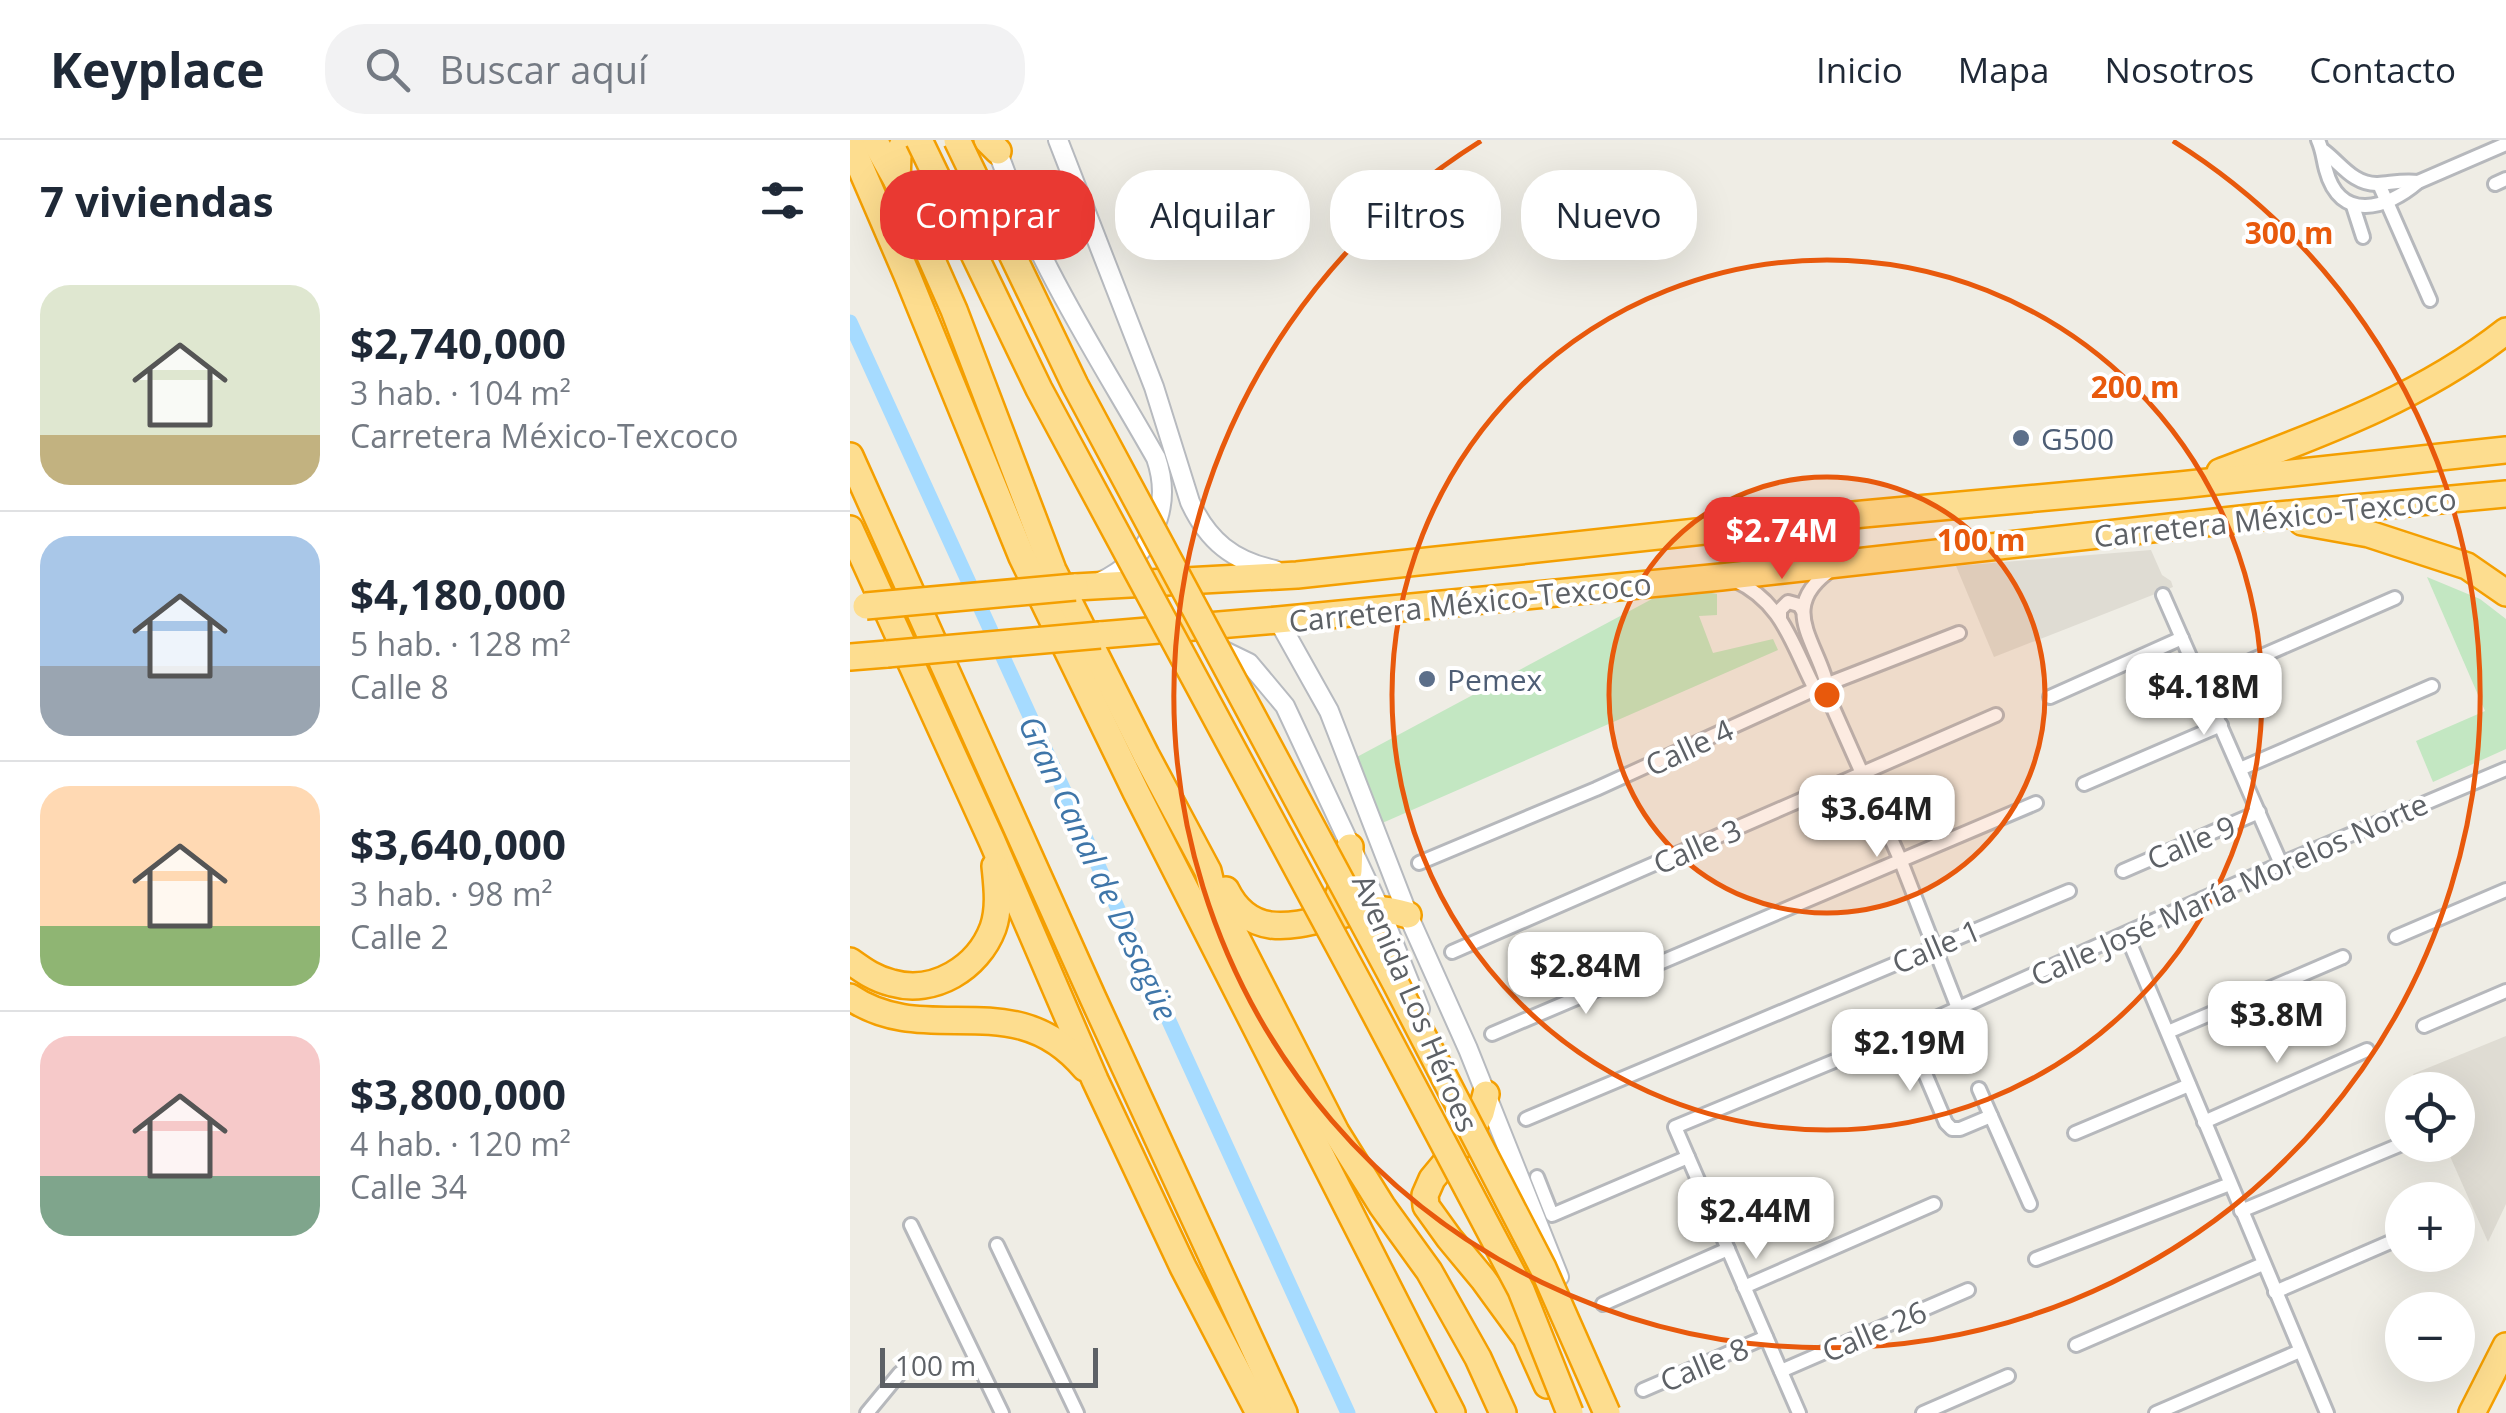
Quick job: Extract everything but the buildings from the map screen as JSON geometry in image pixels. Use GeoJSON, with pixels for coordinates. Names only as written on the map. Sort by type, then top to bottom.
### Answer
{"type":"FeatureCollection","features":[{"type":"Feature","properties":{"kind":"highway"},"geometry":{"type":"LineString","coordinates":[[874,140],[891,170]]}},
{"type":"Feature","properties":{"kind":"highway"},"geometry":{"type":"LineString","coordinates":[[897,170],[898,155],[905,140]]}},
{"type":"Feature","properties":{"kind":"highway"},"geometry":{"type":"LineString","coordinates":[[919,140],[1039,390],[1520,1290],[1570,1413]]}},
{"type":"Feature","properties":{"kind":"highway"},"geometry":{"type":"LineString","coordinates":[[957,140],[1075,385],[1395,982],[1543,1268],[1607,1413]]}},
{"type":"Feature","properties":{"kind":"highway"},"geometry":{"type":"LineString","coordinates":[[850,143],[1022,557],[1136,792],[1452,1413]]}},
{"type":"Feature","properties":{"kind":"highway"},"geometry":{"type":"LineString","coordinates":[[932,260],[1053,570],[1208,871],[1214,892],[1336,1132],[1351,1160],[1405,1230],[1478,1358],[1503,1413]]}},
{"type":"Feature","properties":{"kind":"highway"},"geometry":{"type":"LineString","coordinates":[[2187,484],[2411,393],[2506,332]]}},
{"type":"Feature","properties":{"kind":"highway","name":"Carretera México-Texcoco"},"geometry":{"type":"LineString","coordinates":[[858,607],[1083,586],[1297,575],[2506,450]]}},
{"type":"Feature","properties":{"kind":"highway"},"geometry":{"type":"LineString","coordinates":[[850,456],[1100,1015],[1284,1413]]}},
{"type":"Feature","properties":{"kind":"highway","name":"Carretera México-Texcoco"},"geometry":{"type":"LineString","coordinates":[[850,657],[1721,577],[2268,516],[2506,494]]}},
{"type":"Feature","properties":{"kind":"highway"},"geometry":{"type":"LineString","coordinates":[[2268,516],[2369,534],[2467,566],[2506,593]]}},
{"type":"Feature","properties":{"kind":"highway"},"geometry":{"type":"LineString","coordinates":[[850,529],[1095,1080],[1183,1267],[1259,1413]]}},
{"type":"Feature","properties":{"kind":"highway"},"geometry":{"type":"LineString","coordinates":[[850,962],[871,976],[896,985],[924,986],[950,977],[970,963],[984,948],[994,925],[998,894],[992,841]]}},
{"type":"Feature","properties":{"kind":"highway"},"geometry":{"type":"LineString","coordinates":[[1312,922],[1340,894],[1349,871],[1350,847]]}},
{"type":"Feature","properties":{"kind":"highway"},"geometry":{"type":"LineString","coordinates":[[1208,871],[1223,884],[1235,906],[1254,920],[1289,926],[1366,910],[1408,915]]}},
{"type":"Feature","properties":{"kind":"highway"},"geometry":{"type":"LineString","coordinates":[[850,997],[882,1014],[909,1020],[986,1020],[1040,1031],[1076,1056],[1095,1080]]}},
{"type":"Feature","properties":{"kind":"highway"},"geometry":{"type":"LineString","coordinates":[[1486,1094],[1471,1132],[1432,1180],[1425,1195],[1426,1206],[1526,1338],[1559,1413]]}},
{"type":"Feature","properties":{"kind":"highway"},"geometry":{"type":"LineString","coordinates":[[1405,1230],[1441,1188],[1455,1178],[1484,1182],[1498,1196]]}},
{"type":"Feature","properties":{"kind":"highway"},"geometry":{"type":"LineString","coordinates":[[1405,1230],[1449,1238]]}},
{"type":"Feature","properties":{"kind":"highway"},"geometry":{"type":"LineString","coordinates":[[2472,1413],[2506,1346]]}},
{"type":"Feature","properties":{"kind":"main road"},"geometry":{"type":"LineString","coordinates":[[1058,140],[1154,386],[1198,520],[1213,540],[1236,556],[1256,566],[1297,575]]}},
{"type":"Feature","properties":{"kind":"main road"},"geometry":{"type":"LineString","coordinates":[[993,144],[1028,231],[1156,458],[1163,482],[1162,507],[1149,541],[1133,561],[1113,576],[1083,586]]}},
{"type":"Feature","properties":{"kind":"main road","name":"Avenida Los Héroes"},"geometry":{"type":"LineString","coordinates":[[1278,620],[1328,711],[1408,915],[1617,1413]]}},
{"type":"Feature","properties":{"kind":"main road","name":"Avenida Los Héroes"},"geometry":{"type":"LineString","coordinates":[[1180,628],[1249,664],[1286,706],[1380,909],[1498,1196],[1552,1314],[1617,1413]]}},
{"type":"Feature","properties":{"kind":"street"},"geometry":{"type":"LineString","coordinates":[[2321,146],[2326,171],[2338,196],[2353,206],[2366,207],[2385,202],[2418,182],[2506,144]]}},
{"type":"Feature","properties":{"kind":"street"},"geometry":{"type":"LineString","coordinates":[[2321,146],[2349,175],[2365,184],[2418,182]]}},
{"type":"Feature","properties":{"kind":"street"},"geometry":{"type":"LineString","coordinates":[[2379,184],[2430,300]]}},
{"type":"Feature","properties":{"kind":"street"},"geometry":{"type":"LineString","coordinates":[[2353,206],[2364,237]]}},
{"type":"Feature","properties":{"kind":"street"},"geometry":{"type":"LineString","coordinates":[[1821,687],[1803,611],[1814,584],[1844,564]]}},
{"type":"Feature","properties":{"kind":"street"},"geometry":{"type":"LineString","coordinates":[[1721,577],[1759,594],[1780,618],[1829,699],[1900,859],[1958,1008]]}},
{"type":"Feature","properties":{"kind":"street"},"geometry":{"type":"LineString","coordinates":[[2163,596],[2281,864]]}},
{"type":"Feature","properties":{"kind":"street"},"geometry":{"type":"LineString","coordinates":[[2202,682],[2395,598]]}},
{"type":"Feature","properties":{"kind":"street"},"geometry":{"type":"LineString","coordinates":[[1780,618],[1780,610],[1788,602],[1799,605],[1803,611]]}},
{"type":"Feature","properties":{"kind":"street","name":"Calle 4"},"geometry":{"type":"LineString","coordinates":[[1419,863],[1596,790],[1821,687],[1959,633]]}},
{"type":"Feature","properties":{"kind":"street"},"geometry":{"type":"LineString","coordinates":[[2050,697],[2182,638]]}},
{"type":"Feature","properties":{"kind":"street"},"geometry":{"type":"LineString","coordinates":[[2240,769],[2432,686]]}},
{"type":"Feature","properties":{"kind":"street","name":"Calle 3"},"geometry":{"type":"LineString","coordinates":[[1452,952],[1996,715]]}},
{"type":"Feature","properties":{"kind":"street"},"geometry":{"type":"LineString","coordinates":[[2084,784],[2221,724]]}},
{"type":"Feature","properties":{"kind":"street","name":"Calle José María Morelos Norte"},"geometry":{"type":"LineString","coordinates":[[1688,1156],[1675,1127],[1906,1031],[2506,769]]}},
{"type":"Feature","properties":{"kind":"street"},"geometry":{"type":"LineString","coordinates":[[1492,1034],[2036,803]]}},
{"type":"Feature","properties":{"kind":"street","name":"Calle 9"},"geometry":{"type":"LineString","coordinates":[[2122,871],[2259,812]]}},
{"type":"Feature","properties":{"kind":"street"},"geometry":{"type":"LineString","coordinates":[[2396,937],[2506,890]]}},
{"type":"Feature","properties":{"kind":"street","name":"Calle 1"},"geometry":{"type":"LineString","coordinates":[[1526,1120],[2069,891]]}},
{"type":"Feature","properties":{"kind":"street"},"geometry":{"type":"LineString","coordinates":[[2126,934],[2327,1413]]}},
{"type":"Feature","properties":{"kind":"street"},"geometry":{"type":"LineString","coordinates":[[2168,1032],[2343,957]]}},
{"type":"Feature","properties":{"kind":"street"},"geometry":{"type":"LineString","coordinates":[[2424,1026],[2506,991]]}},
{"type":"Feature","properties":{"kind":"street"},"geometry":{"type":"LineString","coordinates":[[1906,1031],[1946,1122],[1952,1128],[1960,1128],[1991,1116]]}},
{"type":"Feature","properties":{"kind":"street"},"geometry":{"type":"LineString","coordinates":[[2204,1122],[2367,1050]]}},
{"type":"Feature","properties":{"kind":"street"},"geometry":{"type":"LineString","coordinates":[[2075,1133],[2189,1085]]}},
{"type":"Feature","properties":{"kind":"street"},"geometry":{"type":"LineString","coordinates":[[1979,1088],[2030,1204]]}},
{"type":"Feature","properties":{"kind":"street"},"geometry":{"type":"LineString","coordinates":[[2241,1211],[2385,1151]]}},
{"type":"Feature","properties":{"kind":"street"},"geometry":{"type":"LineString","coordinates":[[1536,1178],[1552,1215],[1688,1156],[1799,1413]]}},
{"type":"Feature","properties":{"kind":"street"},"geometry":{"type":"LineString","coordinates":[[2036,1259],[2230,1184]]}},
{"type":"Feature","properties":{"kind":"street"},"geometry":{"type":"LineString","coordinates":[[1744,1287],[1934,1204]]}},
{"type":"Feature","properties":{"kind":"street"},"geometry":{"type":"LineString","coordinates":[[910,1226],[1002,1413]]}},
{"type":"Feature","properties":{"kind":"street"},"geometry":{"type":"LineString","coordinates":[[2275,1292],[2385,1244]]}},
{"type":"Feature","properties":{"kind":"street"},"geometry":{"type":"LineString","coordinates":[[997,1246],[1077,1413]]}},
{"type":"Feature","properties":{"kind":"street"},"geometry":{"type":"LineString","coordinates":[[1603,1304],[1728,1249]]}},
{"type":"Feature","properties":{"kind":"street"},"geometry":{"type":"LineString","coordinates":[[2076,1345],[2263,1264]]}},
{"type":"Feature","properties":{"kind":"street","name":"Calle 26"},"geometry":{"type":"LineString","coordinates":[[1781,1371],[1968,1290]]}},
{"type":"Feature","properties":{"kind":"street","name":"Calle 8"},"geometry":{"type":"LineString","coordinates":[[1643,1390],[1766,1337]]}},
{"type":"Feature","properties":{"kind":"street"},"geometry":{"type":"LineString","coordinates":[[2156,1413],[2300,1351]]}},
{"type":"Feature","properties":{"kind":"street"},"geometry":{"type":"LineString","coordinates":[[867,1413],[900,1373]]}},
{"type":"Feature","properties":{"kind":"street"},"geometry":{"type":"LineString","coordinates":[[1923,1413],[2008,1376]]}},
{"type":"Feature","properties":{"kind":"shaded area"},"geometry":{"type":"Polygon","coordinates":[[[2151,550],[2162,575],[2173,587],[1994,657],[1956,566],[2151,550]]]}},
{"type":"Feature","properties":{"kind":"shaded area"},"geometry":{"type":"Polygon","coordinates":[[[2506,1036],[2506,1204],[2488,1242],[2475,1213],[2475,1182],[2461,1182],[2453,1162],[2475,1162],[2475,1072],[2418,1072],[2506,1036]]]}},
{"type":"Feature","properties":{"kind":"green space"},"geometry":{"type":"Polygon","coordinates":[[[2427,577],[2480,599],[2506,619],[2506,749],[2433,782],[2416,741],[2485,711],[2427,577]]]}},
{"type":"Feature","properties":{"kind":"green space"},"geometry":{"type":"Polygon","coordinates":[[[1702,591],[1717,594],[1717,615],[1699,616],[1713,653],[1773,639],[1778,650],[1380,824],[1355,758],[1652,599],[1702,591]]]}},
{"type":"Feature","properties":{"kind":"waterway","name":"Gran Canal de Desagüe"},"geometry":{"type":"LineString","coordinates":[[850,322],[1348,1413]]}},
{"type":"Feature","properties":{"kind":"place","name":"G500"},"geometry":{"type":"Point","coordinates":[2021,438]}},
{"type":"Feature","properties":{"kind":"place","name":"Pemex"},"geometry":{"type":"Point","coordinates":[1427,679]}}]}
